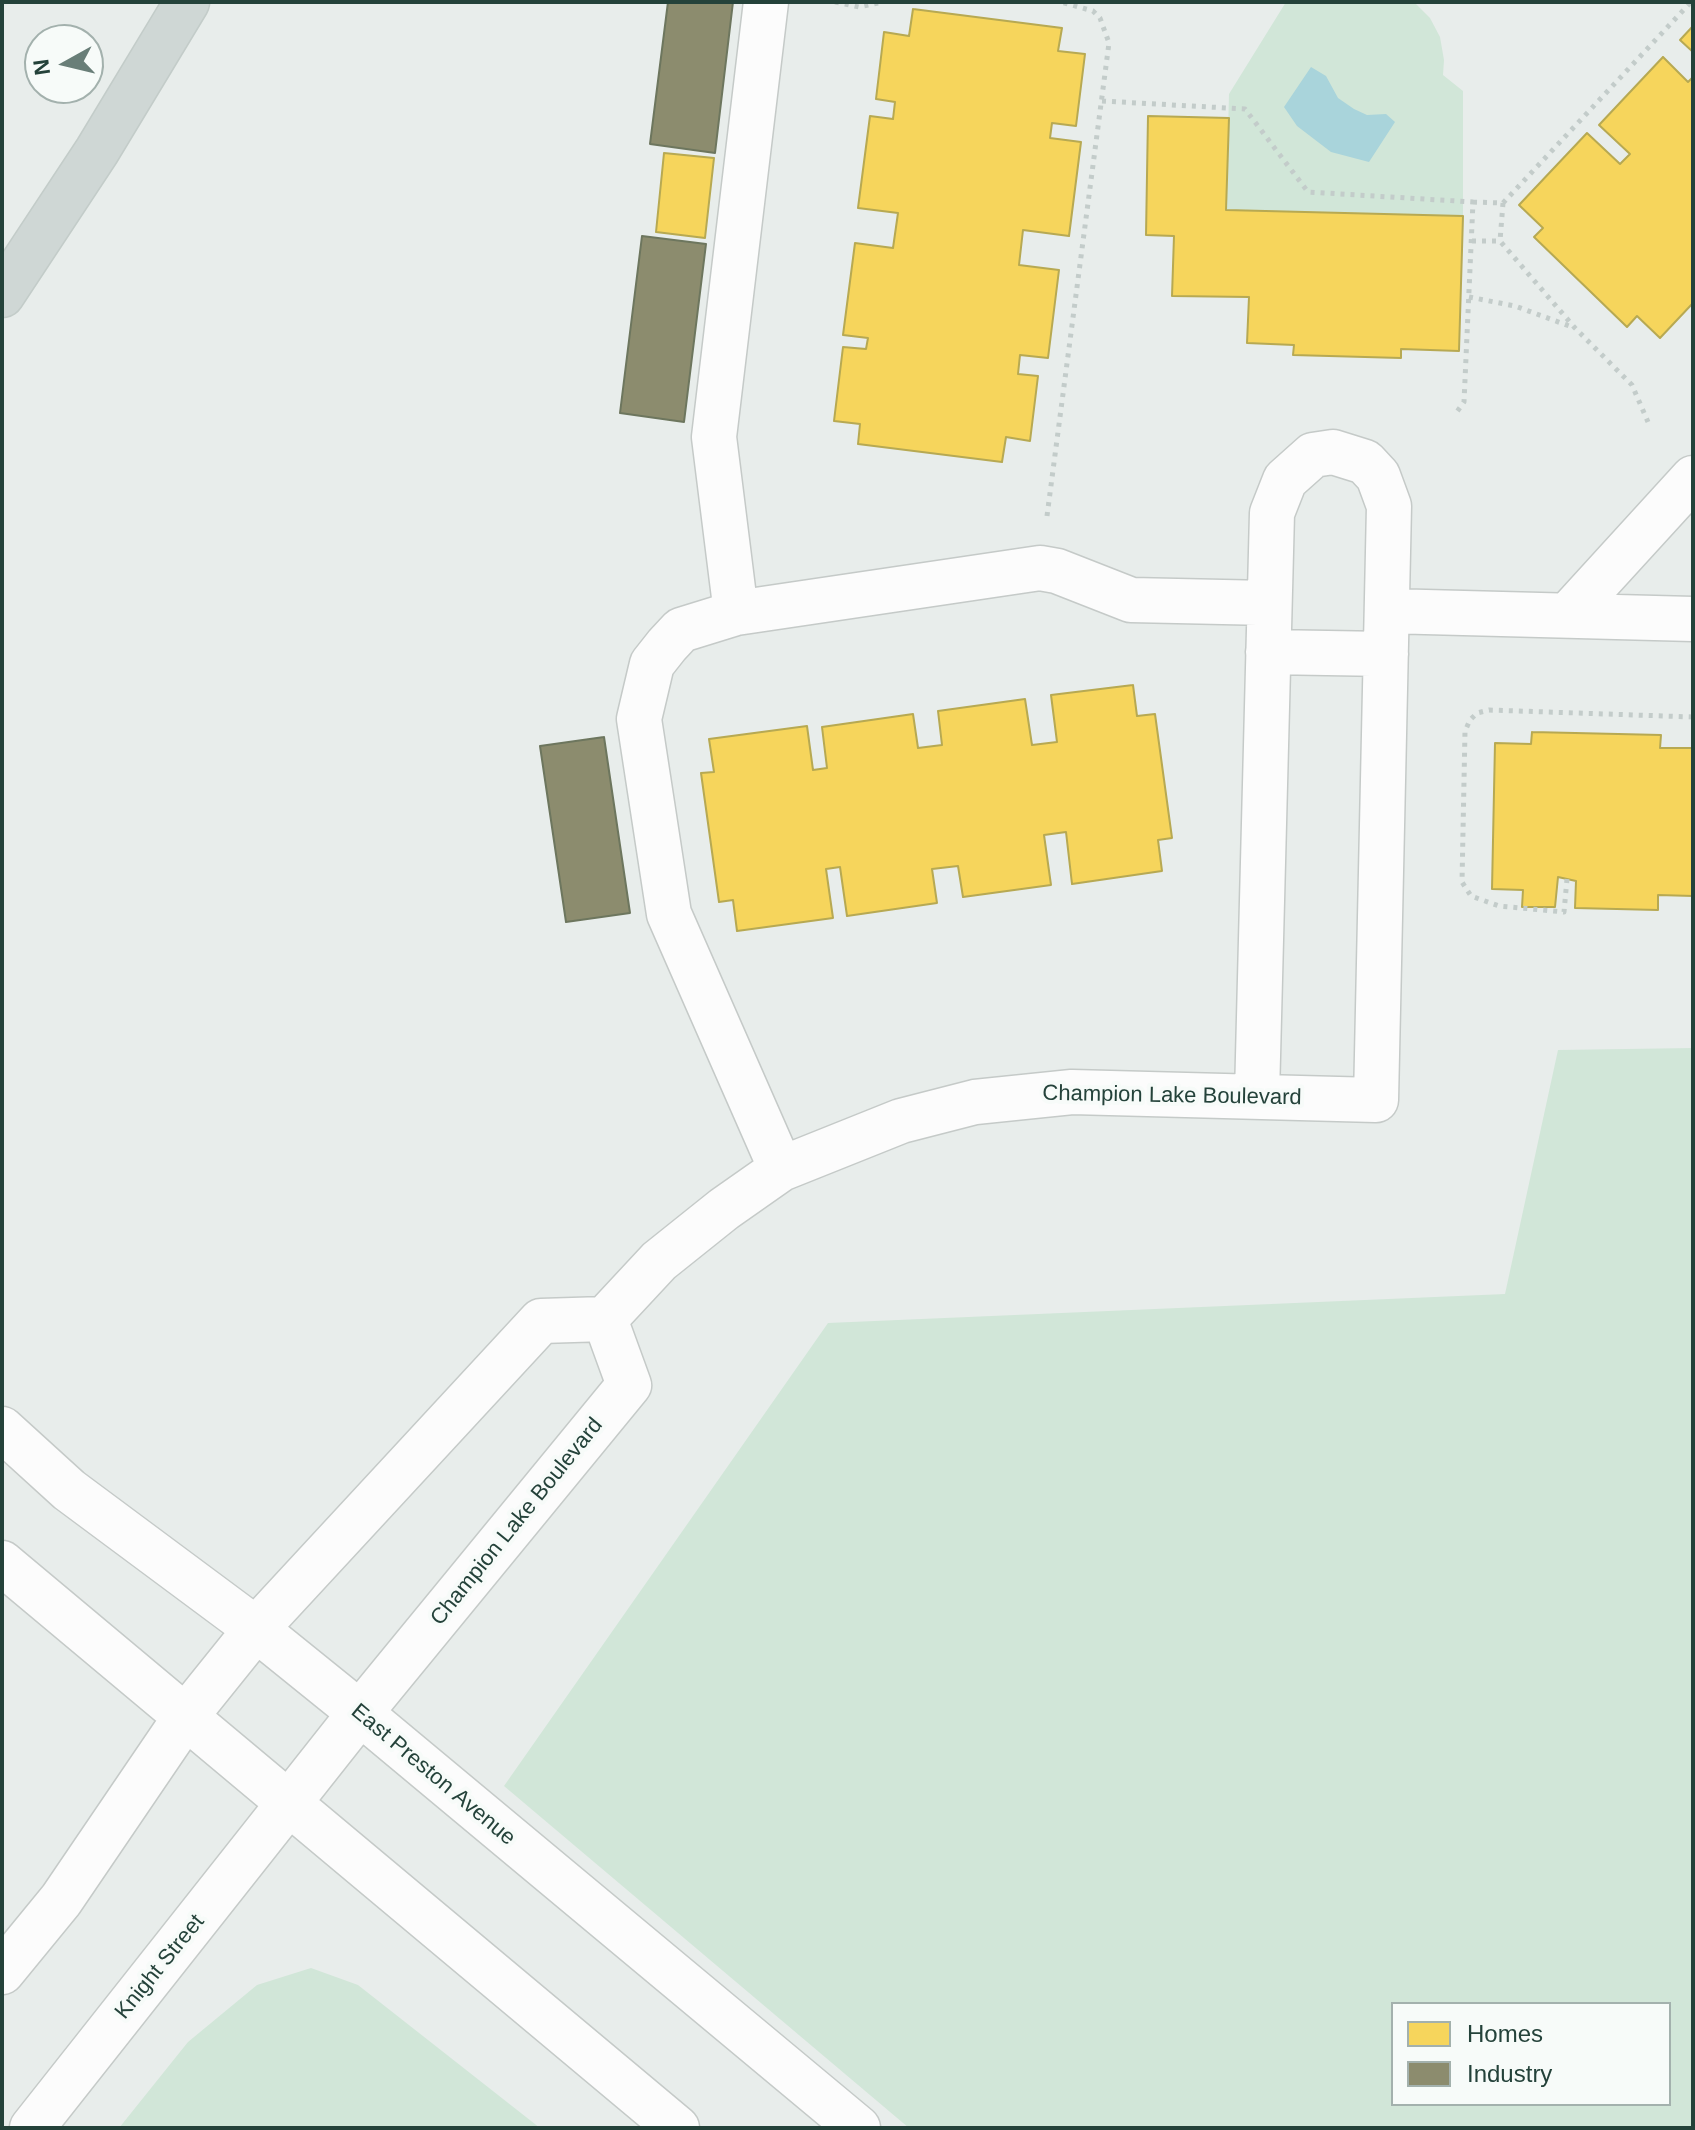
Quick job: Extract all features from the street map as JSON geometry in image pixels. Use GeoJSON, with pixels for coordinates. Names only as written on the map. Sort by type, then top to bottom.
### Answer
{"type":"FeatureCollection","features":[{"type":"Feature","properties":{"kind":"main road"},"geometry":{"type":"LineString","coordinates":[[2,295],[97,151],[187,2]]}},
{"type":"Feature","properties":{"kind":"street"},"geometry":{"type":"LineString","coordinates":[[736,613],[714,437],[766,2]]}},
{"type":"Feature","properties":{"kind":"street"},"geometry":{"type":"LineString","coordinates":[[1257,1095],[1269,603],[1275,498],[1285,480],[1313,455],[1333,452],[1365,462],[1378,476],[1386,495],[1389,524],[1386,654],[1268,652]]}},
{"type":"Feature","properties":{"kind":"street"},"geometry":{"type":"LineString","coordinates":[[1568,615],[1693,478]]}},
{"type":"Feature","properties":{"kind":"street"},"geometry":{"type":"LineString","coordinates":[[781,1169],[669,914],[639,719],[652,664],[667,645],[681,630],[736,613],[1040,568],[1057,571],[1131,600],[1269,603]]}},
{"type":"Feature","properties":{"kind":"street"},"geometry":{"type":"LineString","coordinates":[[1387,611],[1693,619]]}},
{"type":"Feature","properties":{"kind":"street","name":"Champion Lake Boulevard"},"geometry":{"type":"LineString","coordinates":[[360,1713],[629,1385],[605,1319],[659,1261],[781,1169],[901,1121],[1022,1095],[1119,1091],[1376,1100],[1386,654]]}},
{"type":"Feature","properties":{"kind":"street"},"geometry":{"type":"LineString","coordinates":[[2,1972],[61,1900],[186,1716],[256,1629],[541,1321],[605,1319]]}},
{"type":"Feature","properties":{"kind":"street","name":"East Preston Avenue"},"geometry":{"type":"LineString","coordinates":[[2,1429],[69,1490],[256,1629],[360,1713],[858,2128]]}},
{"type":"Feature","properties":{"kind":"street"},"geometry":{"type":"LineString","coordinates":[[2,1563],[677,2128]]}},
{"type":"Feature","properties":{"kind":"street","name":"Knight Street"},"geometry":{"type":"LineString","coordinates":[[32,2128],[360,1713]]}},
{"type":"Feature","properties":{"kind":"path"},"geometry":{"type":"LineString","coordinates":[[835,2],[859,7],[883,2]]}},
{"type":"Feature","properties":{"kind":"path"},"geometry":{"type":"LineString","coordinates":[[1040,568],[1109,43],[1100,18],[1087,5],[1061,2]]}},
{"type":"Feature","properties":{"kind":"path"},"geometry":{"type":"LineString","coordinates":[[1648,422],[1632,385],[1575,328],[1500,241],[1503,203],[1691,2]]}},
{"type":"Feature","properties":{"kind":"path"},"geometry":{"type":"LineString","coordinates":[[1102,101],[1245,109],[1308,192],[1503,203]]}},
{"type":"Feature","properties":{"kind":"path"},"geometry":{"type":"LineString","coordinates":[[1456,413],[1464,402],[1473,202]]}},
{"type":"Feature","properties":{"kind":"path"},"geometry":{"type":"LineString","coordinates":[[1472,241],[1500,241]]}},
{"type":"Feature","properties":{"kind":"path"},"geometry":{"type":"LineString","coordinates":[[1469,297],[1515,306],[1575,328]]}},
{"type":"Feature","properties":{"kind":"path"},"geometry":{"type":"LineString","coordinates":[[1567,879],[1564,912],[1499,906],[1471,896],[1462,882],[1465,731],[1470,720],[1477,713],[1489,710],[1693,717]]}},
{"type":"Feature","properties":{"kind":"green space"},"geometry":{"type":"Polygon","coordinates":[[[1286,2],[1414,2],[1430,18],[1440,37],[1443,75],[1463,91],[1463,216],[1226,210],[1229,94],[1286,2]]]}},
{"type":"Feature","properties":{"kind":"green space"},"geometry":{"type":"Polygon","coordinates":[[[1693,1048],[1693,2128],[909,2128],[504,1786],[828,1323],[1505,1294],[1558,1050],[1693,1048]]]}},
{"type":"Feature","properties":{"kind":"green space"},"geometry":{"type":"Polygon","coordinates":[[[311,1968],[358,1985],[540,2128],[119,2128],[188,2042],[257,1985],[311,1968]]]}},
{"type":"Feature","properties":{"kind":"water"},"geometry":{"type":"Polygon","coordinates":[[[1311,67],[1326,76],[1338,98],[1354,109],[1367,115],[1386,114],[1395,122],[1369,162],[1331,152],[1297,126],[1284,107],[1311,67]]]}},
{"type":"Feature","properties":{"kind":"building: Homes"},"geometry":{"type":"Polygon","coordinates":[[[913,9],[1062,28],[1058,51],[1085,54],[1076,126],[1052,123],[1050,138],[1081,142],[1069,236],[1023,230],[1019,265],[1059,270],[1048,358],[1020,355],[1018,374],[1038,376],[1030,441],[1006,437],[1002,462],[858,444],[860,424],[834,421],[843,347],[866,349],[868,338],[843,335],[855,243],[893,248],[898,213],[858,208],[870,116],[893,119],[895,102],[876,99],[884,32],[909,36],[913,9]]]}},
{"type":"Feature","properties":{"kind":"building: Homes"},"geometry":{"type":"Polygon","coordinates":[[[1693,26],[1693,52],[1680,40],[1693,26]]]}},
{"type":"Feature","properties":{"kind":"building: Homes"},"geometry":{"type":"Polygon","coordinates":[[[1663,57],[1688,82],[1693,77],[1693,303],[1660,338],[1637,316],[1627,327],[1534,237],[1543,228],[1519,205],[1587,133],[1620,164],[1630,154],[1599,125],[1663,57]]]}},
{"type":"Feature","properties":{"kind":"building: Homes"},"geometry":{"type":"Polygon","coordinates":[[[1148,116],[1229,118],[1226,210],[1463,216],[1459,351],[1401,349],[1401,358],[1293,355],[1294,345],[1247,343],[1249,297],[1172,296],[1174,236],[1146,235],[1148,116]]]}},
{"type":"Feature","properties":{"kind":"building: Homes"},"geometry":{"type":"Polygon","coordinates":[[[664,153],[714,158],[705,238],[656,232],[664,153]]]}},
{"type":"Feature","properties":{"kind":"building: Homes"},"geometry":{"type":"Polygon","coordinates":[[[1133,685],[1137,716],[1155,714],[1172,838],[1158,840],[1162,871],[1072,884],[1066,832],[1044,835],[1051,885],[963,897],[958,866],[932,869],[937,903],[847,916],[840,867],[826,869],[833,918],[737,931],[733,900],[719,902],[701,773],[714,772],[709,739],[807,726],[813,770],[827,768],[822,727],[913,714],[918,748],[942,745],[938,711],[1025,699],[1032,745],[1057,742],[1051,695],[1133,685]]]}},
{"type":"Feature","properties":{"kind":"building: Homes"},"geometry":{"type":"Polygon","coordinates":[[[1532,732],[1661,735],[1660,748],[1693,748],[1693,896],[1658,895],[1658,910],[1575,908],[1576,881],[1558,877],[1555,907],[1522,907],[1523,890],[1492,889],[1495,743],[1531,744],[1532,732]]]}},
{"type":"Feature","properties":{"kind":"building: Industry"},"geometry":{"type":"Polygon","coordinates":[[[668,2],[733,2],[715,153],[650,144],[668,2]]]}},
{"type":"Feature","properties":{"kind":"building: Industry"},"geometry":{"type":"Polygon","coordinates":[[[642,236],[706,244],[684,422],[620,413],[642,236]]]}},
{"type":"Feature","properties":{"kind":"building: Industry"},"geometry":{"type":"Polygon","coordinates":[[[604,737],[630,913],[566,922],[540,746],[604,737]]]}}]}
